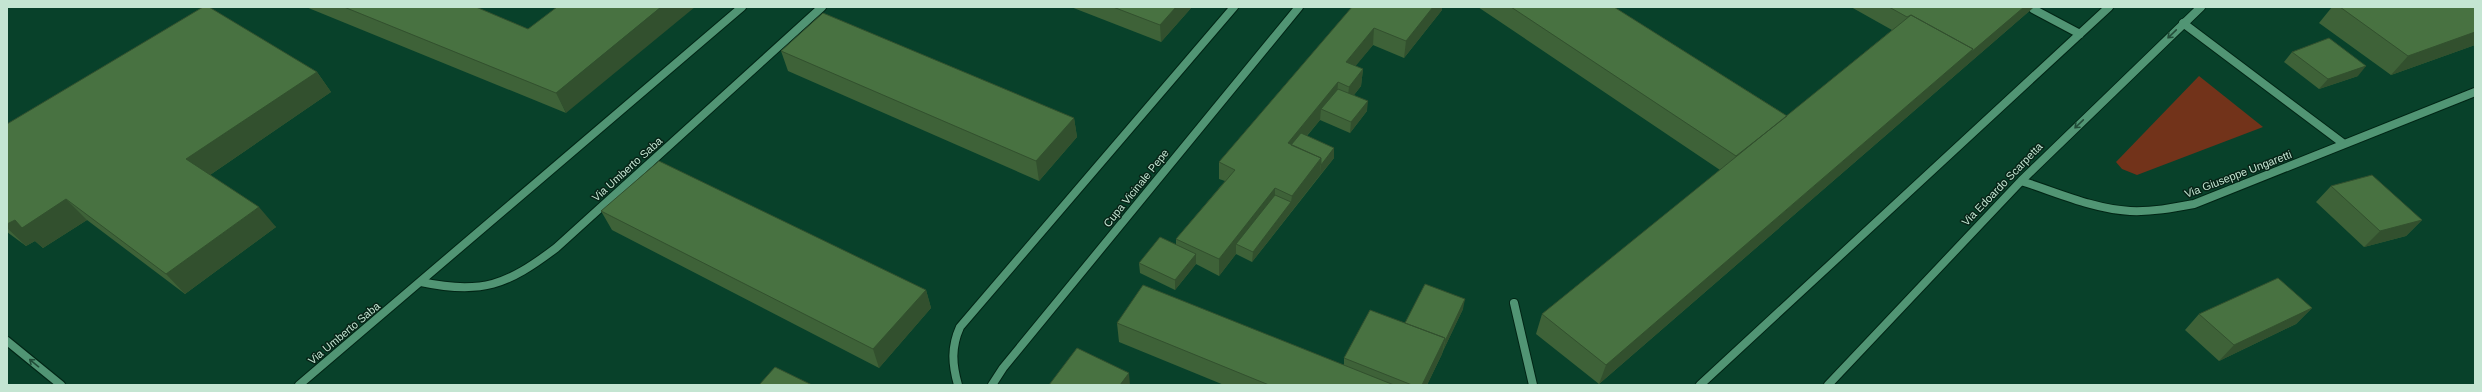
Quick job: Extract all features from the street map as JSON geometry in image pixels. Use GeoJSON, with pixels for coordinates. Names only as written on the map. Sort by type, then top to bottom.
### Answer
{"type":"FeatureCollection","features":[{"type":"Feature","properties":{"kind":"street","name":"Via Umberto Saba"},"geometry":{"type":"LineString","coordinates":[[299,385],[742,7]]}},
{"type":"Feature","properties":{"kind":"street","name":"Via Umberto Saba"},"geometry":{"type":"LineString","coordinates":[[421,282],[448,289],[468,290],[496,284],[530,268],[556,248],[822,7]]}},
{"type":"Feature","properties":{"kind":"street"},"geometry":{"type":"LineString","coordinates":[[958,385],[952,357],[953,341],[960,327],[1234,7]]}},
{"type":"Feature","properties":{"kind":"street","name":"Cupa Vicinale Pepe"},"geometry":{"type":"LineString","coordinates":[[992,385],[1003,368],[1299,7]]}},
{"type":"Feature","properties":{"kind":"street"},"geometry":{"type":"LineString","coordinates":[[1700,385],[2109,7]]}},
{"type":"Feature","properties":{"kind":"street","name":"Via Edoardo Scarpetta"},"geometry":{"type":"LineString","coordinates":[[1828,385],[2021,181],[2201,7]]}},
{"type":"Feature","properties":{"kind":"street"},"geometry":{"type":"LineString","coordinates":[[2033,9],[2080,34]]}},
{"type":"Feature","properties":{"kind":"street"},"geometry":{"type":"LineString","coordinates":[[2183,23],[2344,144]]}},
{"type":"Feature","properties":{"kind":"street","name":"Via Giuseppe Ungaretti"},"geometry":{"type":"LineString","coordinates":[[2021,181],[2109,209],[2141,211],[2168,210],[2194,204],[2475,92]]}},
{"type":"Feature","properties":{"kind":"street"},"geometry":{"type":"LineString","coordinates":[[1514,303],[1532,385]]}},
{"type":"Feature","properties":{"kind":"street"},"geometry":{"type":"LineString","coordinates":[[7,341],[60,385]]}},
{"type":"Feature","properties":{"kind":"shaded area"},"geometry":{"type":"Polygon","coordinates":[[[2199,76],[2263,127],[2137,175],[2122,169],[2116,162],[2199,76]]]}},
{"type":"Feature","properties":{"kind":"building"},"geometry":{"type":"Polygon","coordinates":[[[203,7],[209,7],[317,72],[186,159],[259,207],[166,274],[66,199],[22,228],[15,220],[7,224],[7,124],[203,7]]]}},
{"type":"Feature","properties":{"kind":"building"},"geometry":{"type":"Polygon","coordinates":[[[344,7],[476,7],[528,29],[557,7],[661,7],[556,93],[344,7]]]}},
{"type":"Feature","properties":{"kind":"building"},"geometry":{"type":"Polygon","coordinates":[[[1113,7],[1176,7],[1160,25],[1113,7]]]}},
{"type":"Feature","properties":{"kind":"building"},"geometry":{"type":"Polygon","coordinates":[[[1352,7],[1433,7],[1406,41],[1374,28],[1346,62],[1363,69],[1349,87],[1338,82],[1288,143],[1321,158],[1292,196],[1275,188],[1219,259],[1176,239],[1235,170],[1219,162],[1352,7]]]}},
{"type":"Feature","properties":{"kind":"building"},"geometry":{"type":"Polygon","coordinates":[[[1511,7],[1614,7],[1787,116],[1736,156],[1511,7]]]}},
{"type":"Feature","properties":{"kind":"building"},"geometry":{"type":"Polygon","coordinates":[[[1889,7],[2024,7],[1970,53],[1973,49],[1911,15],[1907,17],[1889,7]]]}},
{"type":"Feature","properties":{"kind":"building"},"geometry":{"type":"Polygon","coordinates":[[[2340,7],[2475,7],[2475,32],[2408,56],[2340,7]]]}},
{"type":"Feature","properties":{"kind":"building"},"geometry":{"type":"Polygon","coordinates":[[[823,13],[1074,118],[1036,161],[781,51],[823,13]]]}},
{"type":"Feature","properties":{"kind":"building"},"geometry":{"type":"Polygon","coordinates":[[[1911,15],[1973,49],[1606,365],[1542,314],[1911,15]]]}},
{"type":"Feature","properties":{"kind":"building"},"geometry":{"type":"Polygon","coordinates":[[[2329,38],[2366,66],[2328,79],[2292,52],[2329,38]]]}},
{"type":"Feature","properties":{"kind":"building"},"geometry":{"type":"Polygon","coordinates":[[[1338,89],[1368,101],[1351,122],[1321,109],[1338,89]]]}},
{"type":"Feature","properties":{"kind":"building"},"geometry":{"type":"Polygon","coordinates":[[[1301,133],[1334,148],[1321,165],[1321,158],[1291,145],[1301,133]]]}},
{"type":"Feature","properties":{"kind":"building"},"geometry":{"type":"Polygon","coordinates":[[[659,161],[926,290],[873,349],[601,211],[659,161]]]}},
{"type":"Feature","properties":{"kind":"building"},"geometry":{"type":"Polygon","coordinates":[[[2372,175],[2422,220],[2380,231],[2331,186],[2372,175]]]}},
{"type":"Feature","properties":{"kind":"building"},"geometry":{"type":"Polygon","coordinates":[[[1275,195],[1291,202],[1253,252],[1236,244],[1275,195]]]}},
{"type":"Feature","properties":{"kind":"building"},"geometry":{"type":"Polygon","coordinates":[[[1160,237],[1196,254],[1175,280],[1139,263],[1160,237]]]}},
{"type":"Feature","properties":{"kind":"building"},"geometry":{"type":"Polygon","coordinates":[[[2278,278],[2312,308],[2234,345],[2199,314],[2278,278]]]}},
{"type":"Feature","properties":{"kind":"building"},"geometry":{"type":"Polygon","coordinates":[[[1425,284],[1465,299],[1445,341],[1445,338],[1405,323],[1425,284]]]}},
{"type":"Feature","properties":{"kind":"building"},"geometry":{"type":"Polygon","coordinates":[[[1143,285],[1394,385],[1269,385],[1117,323],[1143,285]]]}},
{"type":"Feature","properties":{"kind":"building"},"geometry":{"type":"Polygon","coordinates":[[[1370,310],[1445,338],[1422,385],[1412,385],[1344,358],[1370,310]]]}},
{"type":"Feature","properties":{"kind":"building"},"geometry":{"type":"Polygon","coordinates":[[[1077,348],[1129,373],[1120,385],[1049,385],[1077,348]]]}},
{"type":"Feature","properties":{"kind":"building"},"geometry":{"type":"Polygon","coordinates":[[[775,367],[812,385],[759,385],[775,367]]]}}]}
